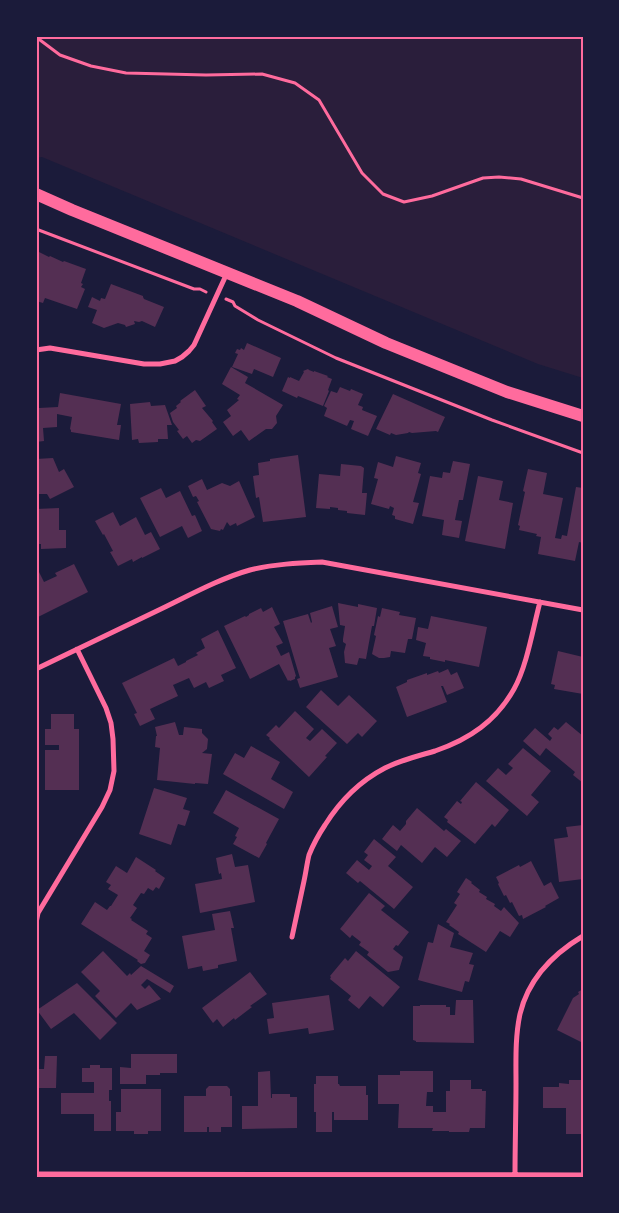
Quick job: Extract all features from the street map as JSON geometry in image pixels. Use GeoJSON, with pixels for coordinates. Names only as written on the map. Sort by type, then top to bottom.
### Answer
{"type":"FeatureCollection","features":[{"type":"Feature","properties":{"kind":"main road"},"geometry":{"type":"LineString","coordinates":[[36,194],[297,301],[386,343],[507,392],[583,416]]}},
{"type":"Feature","properties":{"kind":"street"},"geometry":{"type":"LineString","coordinates":[[36,350],[50,348],[144,364],[168,363],[190,352],[227,273]]}},
{"type":"Feature","properties":{"kind":"street"},"geometry":{"type":"LineString","coordinates":[[36,669],[189,595],[229,578],[268,566],[294,563],[322,562],[583,610]]}},
{"type":"Feature","properties":{"kind":"street"},"geometry":{"type":"LineString","coordinates":[[292,937],[310,855],[324,826],[333,813],[356,788],[370,777],[401,761],[458,742],[479,729],[495,715],[516,687],[529,647],[540,602]]}},
{"type":"Feature","properties":{"kind":"street"},"geometry":{"type":"LineString","coordinates":[[36,923],[38,913],[102,807],[110,790],[114,771],[114,739],[111,723],[106,708],[77,649]]}},
{"type":"Feature","properties":{"kind":"street"},"geometry":{"type":"LineString","coordinates":[[515,1175],[517,1040],[520,1015],[531,986],[542,971],[568,945],[583,936]]}},
{"type":"Feature","properties":{"kind":"street"},"geometry":{"type":"LineString","coordinates":[[36,1174],[583,1175]]}},
{"type":"Feature","properties":{"kind":"path"},"geometry":{"type":"LineString","coordinates":[[36,37],[60,55],[91,66],[126,73],[262,74],[295,83],[319,100],[362,173],[383,194],[404,202],[432,196],[483,178],[499,177],[521,179],[583,198]]}},
{"type":"Feature","properties":{"kind":"path"},"geometry":{"type":"LineString","coordinates":[[36,229],[233,302],[235,306],[258,320],[336,358],[492,420],[583,453]]}},
{"type":"Feature","properties":{"kind":"shaded area"},"geometry":{"type":"Polygon","coordinates":[[[36,36],[583,36],[583,378],[538,364],[42,157],[36,158],[36,36]]]}},
{"type":"Feature","properties":{"kind":"building"},"geometry":{"type":"Polygon","coordinates":[[[39,252],[86,269],[81,283],[83,284],[81,287],[85,289],[77,309],[45,298],[43,303],[36,301],[36,253],[39,252]]]}},
{"type":"Feature","properties":{"kind":"building"},"geometry":{"type":"Polygon","coordinates":[[[111,284],[143,296],[144,299],[164,307],[155,327],[142,321],[134,321],[135,324],[126,327],[118,323],[104,328],[92,323],[97,310],[88,307],[92,297],[100,301],[101,298],[105,299],[111,284]]]}},
{"type":"Feature","properties":{"kind":"building"},"geometry":{"type":"Polygon","coordinates":[[[247,343],[281,358],[273,377],[254,369],[252,374],[232,367],[238,354],[235,353],[237,349],[240,350],[241,348],[244,350],[247,343]]]}},
{"type":"Feature","properties":{"kind":"building"},"geometry":{"type":"Polygon","coordinates":[[[231,367],[248,377],[245,383],[283,405],[276,416],[277,423],[272,429],[266,429],[249,441],[241,430],[233,436],[223,422],[231,416],[227,410],[239,400],[237,399],[240,395],[222,384],[231,367]]]}},
{"type":"Feature","properties":{"kind":"building"},"geometry":{"type":"Polygon","coordinates":[[[308,369],[332,379],[323,406],[282,391],[288,377],[299,381],[303,371],[308,369]]]}},
{"type":"Feature","properties":{"kind":"building"},"geometry":{"type":"Polygon","coordinates":[[[340,387],[363,394],[358,405],[363,407],[362,410],[377,416],[368,436],[351,429],[354,421],[350,420],[347,426],[324,416],[327,408],[324,406],[331,391],[337,393],[340,387]]]}},
{"type":"Feature","properties":{"kind":"building"},"geometry":{"type":"Polygon","coordinates":[[[195,390],[206,406],[202,408],[217,429],[200,441],[196,440],[192,443],[187,436],[183,439],[177,431],[179,430],[173,422],[170,413],[177,408],[176,406],[180,401],[195,390]]]}},
{"type":"Feature","properties":{"kind":"building"},"geometry":{"type":"Polygon","coordinates":[[[60,393],[121,404],[117,425],[121,425],[119,440],[71,432],[72,417],[57,414],[57,427],[43,428],[44,441],[36,442],[36,409],[58,407],[60,393]]]}},
{"type":"Feature","properties":{"kind":"building"},"geometry":{"type":"Polygon","coordinates":[[[393,394],[445,417],[438,432],[409,432],[396,435],[391,433],[390,435],[376,429],[393,394]]]}},
{"type":"Feature","properties":{"kind":"building"},"geometry":{"type":"Polygon","coordinates":[[[150,402],[151,406],[165,405],[172,425],[167,425],[168,439],[158,439],[158,442],[139,443],[138,439],[132,440],[130,404],[150,402]]]}},
{"type":"Feature","properties":{"kind":"building"},"geometry":{"type":"Polygon","coordinates":[[[298,455],[306,517],[263,522],[259,497],[256,498],[253,476],[259,475],[258,463],[270,461],[270,459],[298,455]]]}},
{"type":"Feature","properties":{"kind":"building"},"geometry":{"type":"Polygon","coordinates":[[[396,456],[421,463],[418,473],[421,474],[413,502],[419,503],[413,524],[395,519],[395,516],[392,515],[394,508],[390,506],[389,509],[371,504],[378,479],[374,478],[378,462],[393,467],[396,456]]]}},
{"type":"Feature","properties":{"kind":"building"},"geometry":{"type":"Polygon","coordinates":[[[53,458],[59,472],[64,469],[74,487],[50,499],[47,494],[36,494],[36,459],[53,458]]]}},
{"type":"Feature","properties":{"kind":"building"},"geometry":{"type":"Polygon","coordinates":[[[453,461],[470,464],[463,500],[459,500],[455,520],[462,521],[459,538],[442,535],[444,520],[422,516],[430,476],[442,478],[443,472],[450,473],[453,461]]]}},
{"type":"Feature","properties":{"kind":"building"},"geometry":{"type":"Polygon","coordinates":[[[341,464],[364,468],[362,493],[367,493],[365,515],[347,513],[347,511],[338,510],[338,508],[316,508],[319,474],[340,476],[341,464]]]}},
{"type":"Feature","properties":{"kind":"building"},"geometry":{"type":"Polygon","coordinates":[[[528,469],[547,473],[543,494],[563,498],[555,538],[561,539],[562,535],[567,536],[576,487],[583,488],[583,543],[579,542],[575,561],[538,554],[541,537],[536,536],[537,534],[519,530],[520,526],[518,525],[525,492],[523,491],[528,469]]]}},
{"type":"Feature","properties":{"kind":"building"},"geometry":{"type":"Polygon","coordinates":[[[478,476],[503,481],[499,500],[513,503],[505,549],[465,541],[478,476]]]}},
{"type":"Feature","properties":{"kind":"building"},"geometry":{"type":"Polygon","coordinates":[[[202,479],[207,490],[222,483],[230,486],[239,481],[255,517],[237,526],[236,523],[230,526],[227,522],[223,530],[221,529],[220,531],[211,529],[197,502],[199,501],[196,496],[193,497],[188,486],[202,479]]]}},
{"type":"Feature","properties":{"kind":"building"},"geometry":{"type":"Polygon","coordinates":[[[161,488],[166,498],[180,491],[192,516],[195,515],[202,531],[188,538],[182,526],[160,537],[140,498],[161,488]]]}},
{"type":"Feature","properties":{"kind":"building"},"geometry":{"type":"Polygon","coordinates":[[[59,508],[59,530],[66,530],[66,548],[41,549],[41,544],[36,544],[36,509],[59,508]]]}},
{"type":"Feature","properties":{"kind":"building"},"geometry":{"type":"Polygon","coordinates":[[[113,512],[120,526],[136,517],[145,535],[151,532],[160,549],[133,562],[132,559],[118,566],[110,552],[113,551],[95,521],[113,512]]]}},
{"type":"Feature","properties":{"kind":"building"},"geometry":{"type":"Polygon","coordinates":[[[74,564],[88,592],[36,618],[36,566],[44,582],[57,576],[55,573],[74,564]]]}},
{"type":"Feature","properties":{"kind":"building"},"geometry":{"type":"Polygon","coordinates":[[[338,603],[358,607],[358,604],[377,608],[366,659],[359,658],[357,665],[345,663],[344,652],[346,644],[343,642],[343,639],[345,626],[340,625],[338,603]]]}},
{"type":"Feature","properties":{"kind":"building"},"geometry":{"type":"Polygon","coordinates":[[[332,606],[338,627],[330,629],[336,646],[329,648],[338,677],[300,688],[297,679],[300,678],[283,621],[308,614],[311,623],[310,613],[332,606]]]}},
{"type":"Feature","properties":{"kind":"building"},"geometry":{"type":"Polygon","coordinates":[[[272,607],[280,624],[274,627],[283,643],[276,646],[281,656],[289,652],[296,676],[295,679],[290,681],[288,681],[279,664],[250,679],[224,626],[246,617],[261,608],[263,612],[272,607]]]}},
{"type":"Feature","properties":{"kind":"building"},"geometry":{"type":"Polygon","coordinates":[[[382,608],[400,612],[399,615],[416,618],[412,639],[408,639],[405,653],[391,651],[390,657],[384,658],[379,658],[372,654],[378,616],[380,617],[382,608]]]}},
{"type":"Feature","properties":{"kind":"building"},"geometry":{"type":"Polygon","coordinates":[[[431,616],[487,627],[479,667],[445,660],[445,662],[423,656],[426,643],[416,640],[418,627],[428,629],[431,616]]]}},
{"type":"Feature","properties":{"kind":"building"},"geometry":{"type":"Polygon","coordinates":[[[218,630],[236,668],[221,675],[224,681],[209,688],[206,682],[194,688],[189,678],[173,685],[178,696],[150,709],[155,719],[140,726],[134,714],[137,713],[122,683],[174,658],[178,666],[186,662],[205,648],[201,639],[218,630]]]}},
{"type":"Feature","properties":{"kind":"building"},"geometry":{"type":"Polygon","coordinates":[[[558,651],[583,657],[583,694],[554,689],[555,685],[551,684],[558,651]]]}},
{"type":"Feature","properties":{"kind":"building"},"geometry":{"type":"Polygon","coordinates":[[[448,669],[451,675],[457,672],[464,688],[447,695],[443,686],[441,686],[447,702],[407,717],[396,687],[407,682],[407,680],[427,673],[427,675],[438,671],[439,673],[448,669]]]}},
{"type":"Feature","properties":{"kind":"building"},"geometry":{"type":"Polygon","coordinates":[[[321,690],[338,706],[349,695],[377,721],[362,737],[358,733],[347,744],[306,707],[321,690]]]}},
{"type":"Feature","properties":{"kind":"building"},"geometry":{"type":"Polygon","coordinates":[[[295,711],[314,729],[306,738],[310,741],[322,729],[337,743],[309,777],[266,735],[276,725],[279,728],[295,711]]]}},
{"type":"Feature","properties":{"kind":"building"},"geometry":{"type":"Polygon","coordinates":[[[51,714],[74,714],[74,729],[79,729],[79,790],[45,790],[45,750],[59,750],[59,745],[45,745],[45,729],[51,729],[51,714]]]}},
{"type":"Feature","properties":{"kind":"building"},"geometry":{"type":"Polygon","coordinates":[[[175,722],[179,735],[183,735],[184,727],[202,729],[202,733],[208,739],[207,749],[202,753],[212,754],[208,784],[157,780],[160,748],[155,747],[157,736],[155,727],[175,722]]]}},
{"type":"Feature","properties":{"kind":"building"},"geometry":{"type":"Polygon","coordinates":[[[566,722],[583,736],[583,783],[573,775],[575,772],[546,748],[540,756],[523,741],[535,728],[550,741],[552,738],[548,734],[554,727],[558,730],[566,722]]]}},
{"type":"Feature","properties":{"kind":"building"},"geometry":{"type":"Polygon","coordinates":[[[251,746],[280,762],[271,779],[293,792],[284,809],[223,774],[235,753],[244,758],[251,746]]]}},
{"type":"Feature","properties":{"kind":"building"},"geometry":{"type":"Polygon","coordinates":[[[523,748],[551,771],[531,795],[539,802],[527,816],[486,781],[498,768],[506,775],[513,768],[508,764],[523,748]]]}},
{"type":"Feature","properties":{"kind":"building"},"geometry":{"type":"Polygon","coordinates":[[[476,782],[509,810],[495,827],[492,824],[475,844],[447,822],[448,820],[444,817],[457,801],[461,804],[462,802],[460,801],[476,782]]]}},
{"type":"Feature","properties":{"kind":"building"},"geometry":{"type":"Polygon","coordinates":[[[154,788],[187,798],[183,809],[190,811],[185,826],[178,824],[171,845],[139,834],[154,788]]]}},
{"type":"Feature","properties":{"kind":"building"},"geometry":{"type":"Polygon","coordinates":[[[226,790],[279,819],[259,858],[233,844],[239,828],[213,813],[226,790]]]}},
{"type":"Feature","properties":{"kind":"building"},"geometry":{"type":"Polygon","coordinates":[[[417,808],[444,831],[446,829],[461,841],[447,857],[435,847],[422,863],[401,845],[397,851],[382,839],[393,825],[400,831],[417,808]]]}},
{"type":"Feature","properties":{"kind":"building"},"geometry":{"type":"Polygon","coordinates":[[[583,825],[583,857],[581,857],[581,862],[583,862],[583,879],[559,882],[554,839],[568,837],[566,827],[583,825]]]}},
{"type":"Feature","properties":{"kind":"building"},"geometry":{"type":"Polygon","coordinates":[[[374,839],[396,857],[388,866],[413,887],[394,909],[360,881],[358,883],[346,873],[357,860],[369,870],[372,866],[364,860],[368,855],[364,852],[374,839]]]}},
{"type":"Feature","properties":{"kind":"building"},"geometry":{"type":"Polygon","coordinates":[[[232,854],[235,867],[248,865],[255,902],[200,913],[195,884],[222,879],[221,873],[219,874],[216,858],[232,854]]]}},
{"type":"Feature","properties":{"kind":"building"},"geometry":{"type":"Polygon","coordinates":[[[136,857],[165,878],[159,889],[156,887],[153,891],[148,888],[144,894],[141,893],[133,905],[137,908],[130,918],[131,920],[148,931],[146,934],[152,938],[144,951],[150,955],[145,963],[141,964],[138,960],[81,924],[95,902],[107,910],[111,906],[118,895],[108,889],[111,885],[106,882],[116,866],[127,873],[136,857]]]}},
{"type":"Feature","properties":{"kind":"building"},"geometry":{"type":"Polygon","coordinates":[[[531,861],[544,886],[551,882],[559,898],[523,919],[522,915],[519,916],[512,902],[510,903],[506,895],[504,896],[496,877],[531,861]]]}},
{"type":"Feature","properties":{"kind":"building"},"geometry":{"type":"Polygon","coordinates":[[[466,878],[480,890],[479,892],[487,897],[486,899],[495,904],[494,906],[501,911],[504,907],[519,923],[510,937],[500,931],[486,952],[458,934],[459,932],[446,922],[457,905],[454,903],[460,894],[457,892],[466,878]]]}},
{"type":"Feature","properties":{"kind":"building"},"geometry":{"type":"Polygon","coordinates":[[[369,893],[385,906],[381,910],[409,932],[398,946],[396,945],[393,949],[403,957],[399,970],[388,972],[367,955],[369,952],[359,945],[361,942],[352,935],[350,938],[340,929],[369,893]]]}},
{"type":"Feature","properties":{"kind":"building"},"geometry":{"type":"Polygon","coordinates":[[[230,911],[234,928],[231,928],[237,961],[218,965],[218,968],[203,971],[202,966],[188,969],[182,936],[215,930],[212,914],[230,911]]]}},
{"type":"Feature","properties":{"kind":"building"},"geometry":{"type":"Polygon","coordinates":[[[438,924],[454,933],[450,947],[473,953],[469,964],[474,965],[469,982],[465,981],[462,992],[418,980],[428,942],[433,943],[438,924]]]}},
{"type":"Feature","properties":{"kind":"building"},"geometry":{"type":"Polygon","coordinates":[[[103,951],[127,976],[130,973],[131,975],[141,966],[174,986],[170,993],[147,979],[141,985],[145,989],[149,985],[161,999],[137,1010],[131,1003],[116,1018],[95,996],[100,991],[81,972],[103,951]]]}},
{"type":"Feature","properties":{"kind":"building"},"geometry":{"type":"Polygon","coordinates":[[[356,951],[400,987],[383,1007],[370,996],[359,1009],[348,1000],[351,996],[330,979],[330,976],[345,958],[348,961],[356,951]]]}},
{"type":"Feature","properties":{"kind":"building"},"geometry":{"type":"Polygon","coordinates":[[[250,972],[267,994],[235,1020],[234,1018],[223,1027],[217,1019],[213,1023],[202,1008],[250,972]]]}},
{"type":"Feature","properties":{"kind":"building"},"geometry":{"type":"Polygon","coordinates":[[[77,983],[117,1023],[100,1040],[74,1013],[51,1029],[37,1010],[77,983]]]}},
{"type":"Feature","properties":{"kind":"building"},"geometry":{"type":"Polygon","coordinates":[[[583,989],[583,1043],[557,1030],[573,998],[583,989]]]}},
{"type":"Feature","properties":{"kind":"building"},"geometry":{"type":"Polygon","coordinates":[[[329,995],[334,1030],[309,1034],[308,1028],[269,1034],[267,1019],[274,1018],[272,1003],[329,995]]]}},
{"type":"Feature","properties":{"kind":"building"},"geometry":{"type":"Polygon","coordinates":[[[456,1000],[473,1000],[474,1043],[416,1042],[413,1040],[413,1006],[446,1005],[446,1007],[450,1007],[450,1015],[455,1015],[456,1000]]]}},
{"type":"Feature","properties":{"kind":"building"},"geometry":{"type":"Polygon","coordinates":[[[131,1054],[177,1054],[177,1073],[146,1075],[146,1084],[120,1084],[120,1067],[131,1068],[131,1054]]]}},
{"type":"Feature","properties":{"kind":"building"},"geometry":{"type":"Polygon","coordinates":[[[45,1056],[57,1056],[56,1088],[38,1088],[38,1097],[36,1097],[36,1069],[44,1069],[45,1056]]]}},
{"type":"Feature","properties":{"kind":"building"},"geometry":{"type":"Polygon","coordinates":[[[90,1065],[100,1065],[100,1068],[112,1068],[112,1090],[109,1090],[111,1131],[94,1131],[94,1114],[61,1114],[61,1093],[94,1093],[94,1082],[82,1082],[82,1068],[90,1068],[90,1065]]]}},
{"type":"Feature","properties":{"kind":"building"},"geometry":{"type":"Polygon","coordinates":[[[270,1071],[271,1098],[272,1094],[290,1094],[290,1097],[297,1097],[297,1128],[242,1129],[242,1106],[258,1106],[258,1072],[270,1071]]]}},
{"type":"Feature","properties":{"kind":"building"},"geometry":{"type":"Polygon","coordinates":[[[400,1071],[433,1071],[433,1092],[427,1092],[426,1106],[433,1106],[433,1112],[446,1112],[446,1091],[450,1091],[450,1080],[471,1080],[471,1089],[486,1091],[485,1128],[470,1128],[469,1132],[449,1132],[432,1131],[433,1128],[398,1128],[399,1104],[378,1104],[378,1075],[400,1075],[400,1071]]]}},
{"type":"Feature","properties":{"kind":"building"},"geometry":{"type":"Polygon","coordinates":[[[316,1076],[338,1076],[338,1084],[340,1086],[366,1086],[368,1120],[334,1120],[334,1112],[332,1112],[332,1132],[316,1132],[314,1084],[316,1084],[316,1076]]]}},
{"type":"Feature","properties":{"kind":"building"},"geometry":{"type":"Polygon","coordinates":[[[569,1080],[583,1080],[583,1134],[566,1134],[566,1108],[543,1108],[543,1087],[559,1087],[559,1083],[569,1084],[569,1080]]]}},
{"type":"Feature","properties":{"kind":"building"},"geometry":{"type":"Polygon","coordinates":[[[209,1086],[227,1086],[230,1089],[230,1096],[232,1096],[232,1127],[221,1127],[221,1132],[209,1132],[209,1127],[207,1127],[207,1132],[184,1132],[184,1096],[206,1096],[206,1089],[209,1086]]]}},
{"type":"Feature","properties":{"kind":"building"},"geometry":{"type":"Polygon","coordinates":[[[121,1089],[161,1089],[161,1131],[148,1131],[148,1134],[134,1134],[134,1131],[116,1131],[116,1112],[121,1112],[121,1089]]]}}]}
